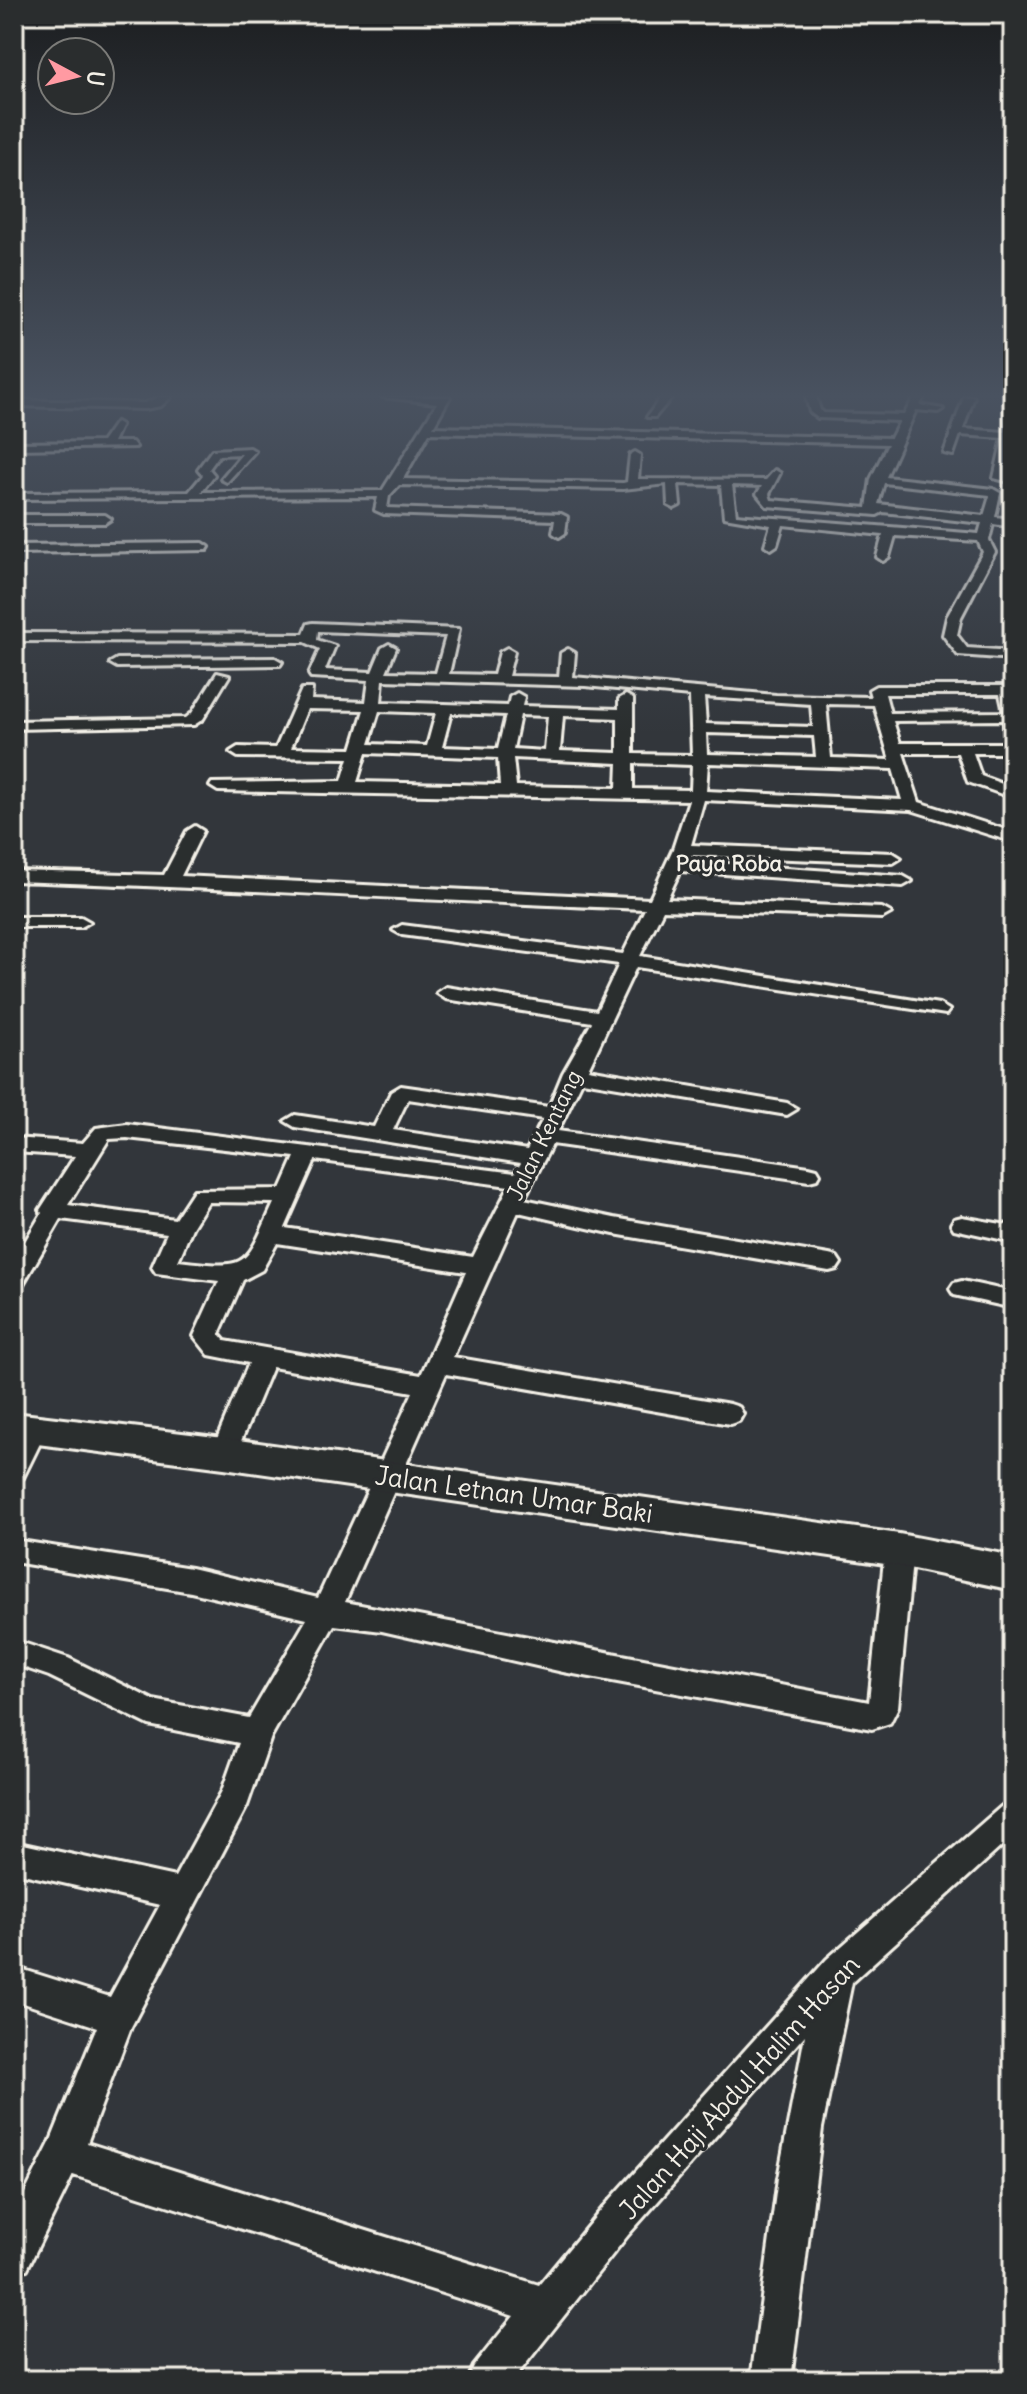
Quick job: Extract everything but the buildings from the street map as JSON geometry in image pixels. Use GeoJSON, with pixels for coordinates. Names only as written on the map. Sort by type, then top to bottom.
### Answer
{"type":"FeatureCollection","features":[{"type":"Feature","properties":{"kind":"street"},"geometry":{"type":"LineString","coordinates":[[381,509],[561,517],[559,533]]}},
{"type":"Feature","properties":{"kind":"street"},"geometry":{"type":"LineString","coordinates":[[728,509],[729,517],[983,538]]}},
{"type":"Feature","properties":{"kind":"street"},"geometry":{"type":"LineString","coordinates":[[858,509],[1013,523]]}},
{"type":"Feature","properties":{"kind":"street"},"geometry":{"type":"LineString","coordinates":[[929,515],[931,509]]}},
{"type":"Feature","properties":{"kind":"street"},"geometry":{"type":"LineString","coordinates":[[989,509],[983,538],[989,552],[954,617],[950,635],[963,652],[1013,655]]}},
{"type":"Feature","properties":{"kind":"street"},"geometry":{"type":"LineString","coordinates":[[872,529],[878,510]]}},
{"type":"Feature","properties":{"kind":"street"},"geometry":{"type":"LineString","coordinates":[[14,519],[105,519]]}},
{"type":"Feature","properties":{"kind":"street"},"geometry":{"type":"LineString","coordinates":[[771,545],[778,521]]}},
{"type":"Feature","properties":{"kind":"street"},"geometry":{"type":"LineString","coordinates":[[830,540],[836,526]]}},
{"type":"Feature","properties":{"kind":"street"},"geometry":{"type":"LineString","coordinates":[[883,557],[890,532]]}},
{"type":"Feature","properties":{"kind":"street"},"geometry":{"type":"LineString","coordinates":[[942,551],[946,536]]}},
{"type":"Feature","properties":{"kind":"street"},"geometry":{"type":"LineString","coordinates":[[14,549],[203,547]]}},
{"type":"Feature","properties":{"kind":"street"},"geometry":{"type":"LineString","coordinates":[[309,638],[313,627],[454,632],[441,679]]}},
{"type":"Feature","properties":{"kind":"street"},"geometry":{"type":"LineString","coordinates":[[14,637],[309,638]]}},
{"type":"Feature","properties":{"kind":"street"},"geometry":{"type":"LineString","coordinates":[[153,663],[162,637]]}},
{"type":"Feature","properties":{"kind":"street"},"geometry":{"type":"LineString","coordinates":[[281,753],[328,646],[312,643],[309,638]]}},
{"type":"Feature","properties":{"kind":"street"},"geometry":{"type":"LineString","coordinates":[[348,786],[373,706],[377,676],[389,648]]}},
{"type":"Feature","properties":{"kind":"street"},"geometry":{"type":"LineString","coordinates":[[500,680],[507,652]]}},
{"type":"Feature","properties":{"kind":"street"},"geometry":{"type":"LineString","coordinates":[[566,681],[568,653]]}},
{"type":"Feature","properties":{"kind":"street"},"geometry":{"type":"LineString","coordinates":[[117,663],[275,662]]}},
{"type":"Feature","properties":{"kind":"street"},"geometry":{"type":"LineString","coordinates":[[316,674],[566,681],[697,694],[879,701]]}},
{"type":"Feature","properties":{"kind":"street"},"geometry":{"type":"LineString","coordinates":[[14,725],[189,722],[198,716],[222,676]]}},
{"type":"Feature","properties":{"kind":"street"},"geometry":{"type":"LineString","coordinates":[[508,790],[505,753],[520,681]]}},
{"type":"Feature","properties":{"kind":"street"},"geometry":{"type":"LineString","coordinates":[[625,794],[626,687]]}},
{"type":"Feature","properties":{"kind":"street"},"geometry":{"type":"LineString","coordinates":[[238,752],[433,751],[624,759],[824,762],[896,756],[965,750],[1013,748],[1009,690],[879,688],[875,692],[879,701],[896,756],[912,805]]}},
{"type":"Feature","properties":{"kind":"street","name":"Jalan Kentang"},"geometry":{"type":"LineString","coordinates":[[14,2256],[64,2154],[118,2017],[236,1796],[257,1733],[326,1612],[390,1476],[480,1266],[556,1114],[573,1073],[603,1018],[628,960],[659,904],[698,795],[697,694]]}},
{"type":"Feature","properties":{"kind":"street"},"geometry":{"type":"LineString","coordinates":[[818,700],[818,732],[824,762]]}},
{"type":"Feature","properties":{"kind":"street"},"geometry":{"type":"LineString","coordinates":[[301,704],[625,714]]}},
{"type":"Feature","properties":{"kind":"street"},"geometry":{"type":"LineString","coordinates":[[433,751],[445,708]]}},
{"type":"Feature","properties":{"kind":"street"},"geometry":{"type":"LineString","coordinates":[[552,756],[556,712]]}},
{"type":"Feature","properties":{"kind":"street"},"geometry":{"type":"LineString","coordinates":[[884,717],[1012,716]]}},
{"type":"Feature","properties":{"kind":"street"},"geometry":{"type":"LineString","coordinates":[[697,728],[818,732]]}},
{"type":"Feature","properties":{"kind":"street"},"geometry":{"type":"LineString","coordinates":[[965,750],[974,779],[1013,793]]}},
{"type":"Feature","properties":{"kind":"street"},"geometry":{"type":"LineString","coordinates":[[218,786],[348,786],[698,795],[912,805],[1013,837]]}},
{"type":"Feature","properties":{"kind":"street"},"geometry":{"type":"LineString","coordinates":[[170,880],[195,831]]}},
{"type":"Feature","properties":{"kind":"street"},"geometry":{"type":"LineString","coordinates":[[677,858],[893,858]]}},
{"type":"Feature","properties":{"kind":"street"},"geometry":{"type":"LineString","coordinates":[[677,858],[903,881]]}},
{"type":"Feature","properties":{"kind":"street"},"geometry":{"type":"LineString","coordinates":[[14,876],[279,884],[371,893],[882,913]]}},
{"type":"Feature","properties":{"kind":"street"},"geometry":{"type":"LineString","coordinates":[[16,925],[81,922]]}},
{"type":"Feature","properties":{"kind":"street"},"geometry":{"type":"LineString","coordinates":[[402,930],[628,960],[939,1010]]}},
{"type":"Feature","properties":{"kind":"street"},"geometry":{"type":"LineString","coordinates":[[446,993],[603,1018]]}},
{"type":"Feature","properties":{"kind":"street"},"geometry":{"type":"LineString","coordinates":[[573,1073],[787,1109]]}},
{"type":"Feature","properties":{"kind":"street"},"geometry":{"type":"LineString","coordinates":[[381,1133],[401,1092],[556,1114]]}},
{"type":"Feature","properties":{"kind":"street"},"geometry":{"type":"LineString","coordinates":[[295,1121],[533,1158]]}},
{"type":"Feature","properties":{"kind":"street"},"geometry":{"type":"LineString","coordinates":[[14,1280],[51,1210],[103,1133],[127,1131],[521,1181]]}},
{"type":"Feature","properties":{"kind":"street"},"geometry":{"type":"LineString","coordinates":[[544,1136],[809,1174]]}},
{"type":"Feature","properties":{"kind":"street"},"geometry":{"type":"LineString","coordinates":[[14,1145],[89,1150]]}},
{"type":"Feature","properties":{"kind":"street"},"geometry":{"type":"LineString","coordinates":[[288,1196],[202,1195],[181,1227],[164,1267],[234,1275],[254,1264],[271,1234],[308,1152]]}},
{"type":"Feature","properties":{"kind":"street"},"geometry":{"type":"LineString","coordinates":[[510,1203],[614,1226],[829,1263]]}},
{"type":"Feature","properties":{"kind":"street"},"geometry":{"type":"LineString","coordinates":[[51,1210],[181,1227]]}},
{"type":"Feature","properties":{"kind":"street"},"geometry":{"type":"LineString","coordinates":[[962,1224],[1013,1234]]}},
{"type":"Feature","properties":{"kind":"street"},"geometry":{"type":"LineString","coordinates":[[271,1234],[480,1266]]}},
{"type":"Feature","properties":{"kind":"street"},"geometry":{"type":"LineString","coordinates":[[234,1275],[206,1336],[218,1349],[730,1414]]}},
{"type":"Feature","properties":{"kind":"street"},"geometry":{"type":"LineString","coordinates":[[962,1289],[1013,1300]]}},
{"type":"Feature","properties":{"kind":"street"},"geometry":{"type":"LineString","coordinates":[[224,1453],[264,1357]]}},
{"type":"Feature","properties":{"kind":"street"},"geometry":{"type":"LineString","coordinates":[[14,1471],[24,1428]]}},
{"type":"Feature","properties":{"kind":"street","name":"Jalan Letnan Umar Baki"},"geometry":{"type":"LineString","coordinates":[[24,1428],[390,1476],[899,1550],[1013,1573]]}},
{"type":"Feature","properties":{"kind":"street"},"geometry":{"type":"LineString","coordinates":[[14,1551],[178,1578],[326,1612],[382,1619],[563,1659],[872,1716],[879,1714],[883,1707],[899,1550]]}},
{"type":"Feature","properties":{"kind":"street"},"geometry":{"type":"LineString","coordinates":[[14,1652],[58,1667],[149,1712],[257,1733]]}},
{"type":"Feature","properties":{"kind":"street","name":"Jalan Haji Abdul Halim Hasan"},"geometry":{"type":"LineString","coordinates":[[488,2380],[615,2222],[839,1971],[1013,1816]]}},
{"type":"Feature","properties":{"kind":"street"},"geometry":{"type":"LineString","coordinates":[[14,1857],[185,1895]]}},
{"type":"Feature","properties":{"kind":"street"},"geometry":{"type":"LineString","coordinates":[[771,2380],[810,2086],[839,1971]]}},
{"type":"Feature","properties":{"kind":"street"},"geometry":{"type":"LineString","coordinates":[[24,1987],[118,2017]]}},
{"type":"Feature","properties":{"kind":"street"},"geometry":{"type":"LineString","coordinates":[[64,2154],[546,2307]]}},
{"type":"Feature","properties":{"kind":"district","name":"Paya Roba"},"geometry":{"type":"Point","coordinates":[729,863]}}]}
